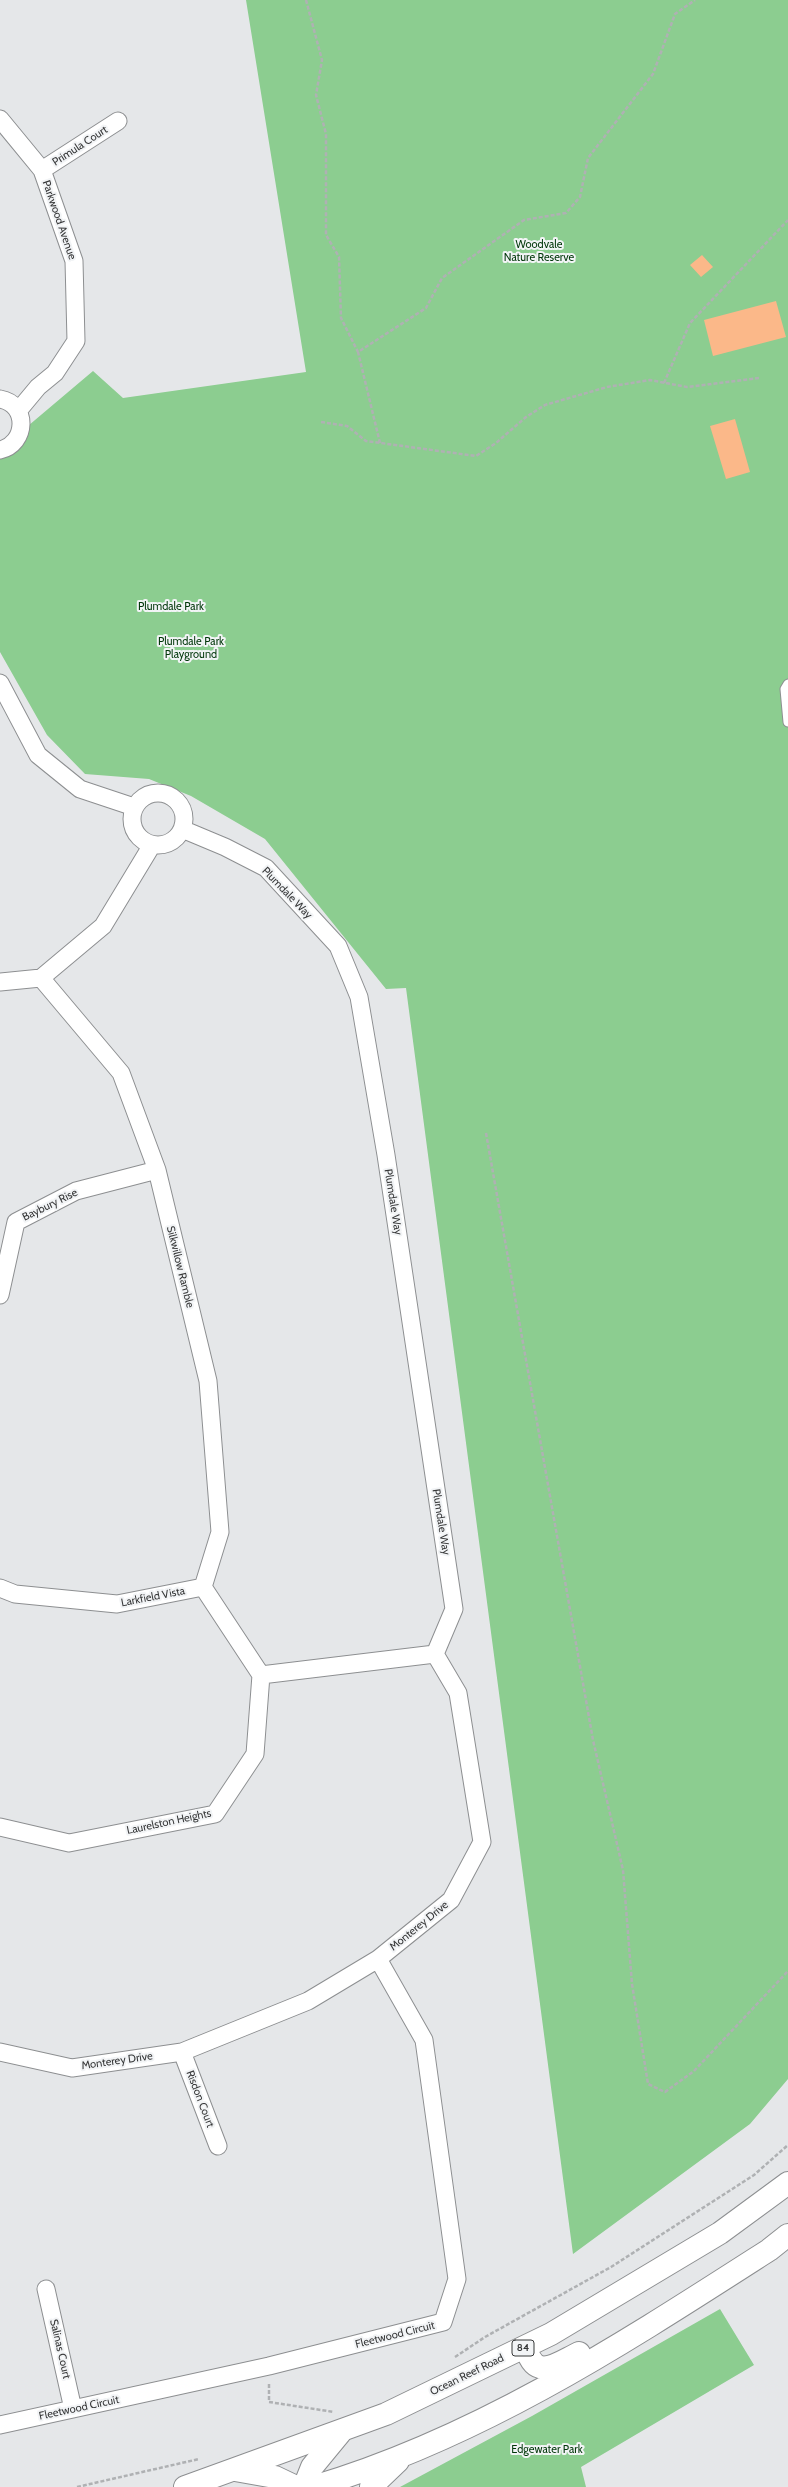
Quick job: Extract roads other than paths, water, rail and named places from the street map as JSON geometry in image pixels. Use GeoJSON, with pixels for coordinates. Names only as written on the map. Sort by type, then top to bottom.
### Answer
{"type":"FeatureCollection","features":[{"type":"Feature","properties":{"kind":"main road","name":"Ocean Reef Road"},"geometry":{"type":"LineString","coordinates":[[186,2487],[235,2470],[336,2421],[386,2414],[526,2347],[551,2334],[720,2233],[788,2183]]}},
{"type":"Feature","properties":{"kind":"main road"},"geometry":{"type":"LineString","coordinates":[[313,2487],[403,2456],[501,2412],[599,2357],[680,2307],[788,2235]]}},
{"type":"Feature","properties":{"kind":"main road"},"geometry":{"type":"LineString","coordinates":[[526,2347],[532,2364],[536,2367],[552,2366],[639,2323],[680,2307]]}},
{"type":"Feature","properties":{"kind":"main road"},"geometry":{"type":"LineString","coordinates":[[304,2487],[312,2467],[336,2421]]}},
{"type":"Feature","properties":{"kind":"main road"},"geometry":{"type":"LineString","coordinates":[[371,2487],[403,2456]]}},
{"type":"Feature","properties":{"kind":"main road"},"geometry":{"type":"LineString","coordinates":[[235,2470],[275,2477],[296,2487]]}},
{"type":"Feature","properties":{"kind":"street","name":"Parkwood Avenue"},"geometry":{"type":"LineString","coordinates":[[0,118],[42,170],[74,261],[76,340],[55,373],[38,387],[18,411]]}},
{"type":"Feature","properties":{"kind":"street","name":"Primula Court"},"geometry":{"type":"LineString","coordinates":[[42,170],[118,121]]}},
{"type":"Feature","properties":{"kind":"street"},"geometry":{"type":"LineString","coordinates":[[0,399],[12,404],[18,411],[22,426],[20,434],[9,447],[0,450]]}},
{"type":"Feature","properties":{"kind":"street"},"geometry":{"type":"LineString","coordinates":[[0,683],[38,755],[80,789],[134,807]]}},
{"type":"Feature","properties":{"kind":"street"},"geometry":{"type":"LineString","coordinates":[[156,792],[173,797],[184,811],[182,829],[178,837],[170,842],[152,845],[145,842],[134,830],[132,823],[134,807],[139,800],[156,792]]}},
{"type":"Feature","properties":{"kind":"street","name":"Plumdale Way"},"geometry":{"type":"LineString","coordinates":[[182,829],[225,846],[266,868],[338,946],[359,997],[386,1155],[454,1609],[435,1654]]}},
{"type":"Feature","properties":{"kind":"street"},"geometry":{"type":"LineString","coordinates":[[0,982],[41,978],[103,926],[152,845]]}},
{"type":"Feature","properties":{"kind":"street","name":"Silkwillow Ramble"},"geometry":{"type":"LineString","coordinates":[[41,978],[121,1073],[157,1170],[208,1381],[220,1532],[203,1587]]}},
{"type":"Feature","properties":{"kind":"street","name":"Baybury Rise"},"geometry":{"type":"LineString","coordinates":[[0,1295],[16,1222],[76,1191],[157,1170]]}},
{"type":"Feature","properties":{"kind":"street"},"geometry":{"type":"LineString","coordinates":[[203,1587],[261,1675],[435,1654]]}},
{"type":"Feature","properties":{"kind":"street","name":"Larkfield Vista"},"geometry":{"type":"LineString","coordinates":[[0,1588],[15,1594],[117,1604],[203,1587]]}},
{"type":"Feature","properties":{"kind":"street","name":"Monterey Drive"},"geometry":{"type":"LineString","coordinates":[[0,2052],[72,2068],[182,2052],[308,2002],[378,1959],[451,1900],[482,1842],[458,1693],[435,1654]]}},
{"type":"Feature","properties":{"kind":"street","name":"Laurelston Heights"},"geometry":{"type":"LineString","coordinates":[[0,1827],[69,1844],[215,1814],[255,1754],[261,1675]]}},
{"type":"Feature","properties":{"kind":"street","name":"Fleetwood Circuit"},"geometry":{"type":"LineString","coordinates":[[0,2425],[269,2366],[442,2322],[457,2279],[424,2040],[378,1959]]}},
{"type":"Feature","properties":{"kind":"street","name":"Risdon Court"},"geometry":{"type":"LineString","coordinates":[[182,2052],[218,2146]]}},
{"type":"Feature","properties":{"kind":"street","name":"Salinas Court"},"geometry":{"type":"LineString","coordinates":[[46,2289],[73,2409]]}},
{"type":"Feature","properties":{"kind":"lane"},"geometry":{"type":"LineString","coordinates":[[788,684],[785,689],[788,722]]}},
{"type":"Feature","properties":{"kind":"park label","name":"Woodvale Nature Reserve"},"geometry":{"type":"Point","coordinates":[539,251]}},
{"type":"Feature","properties":{"kind":"park label","name":"Plumdale Park"},"geometry":{"type":"Point","coordinates":[171,607]}},
{"type":"Feature","properties":{"kind":"park label","name":"Plumdale Park Playground"},"geometry":{"type":"Point","coordinates":[191,648]}},
{"type":"Feature","properties":{"kind":"park label","name":"Edgewater Park"},"geometry":{"type":"Point","coordinates":[547,2450]}}]}
